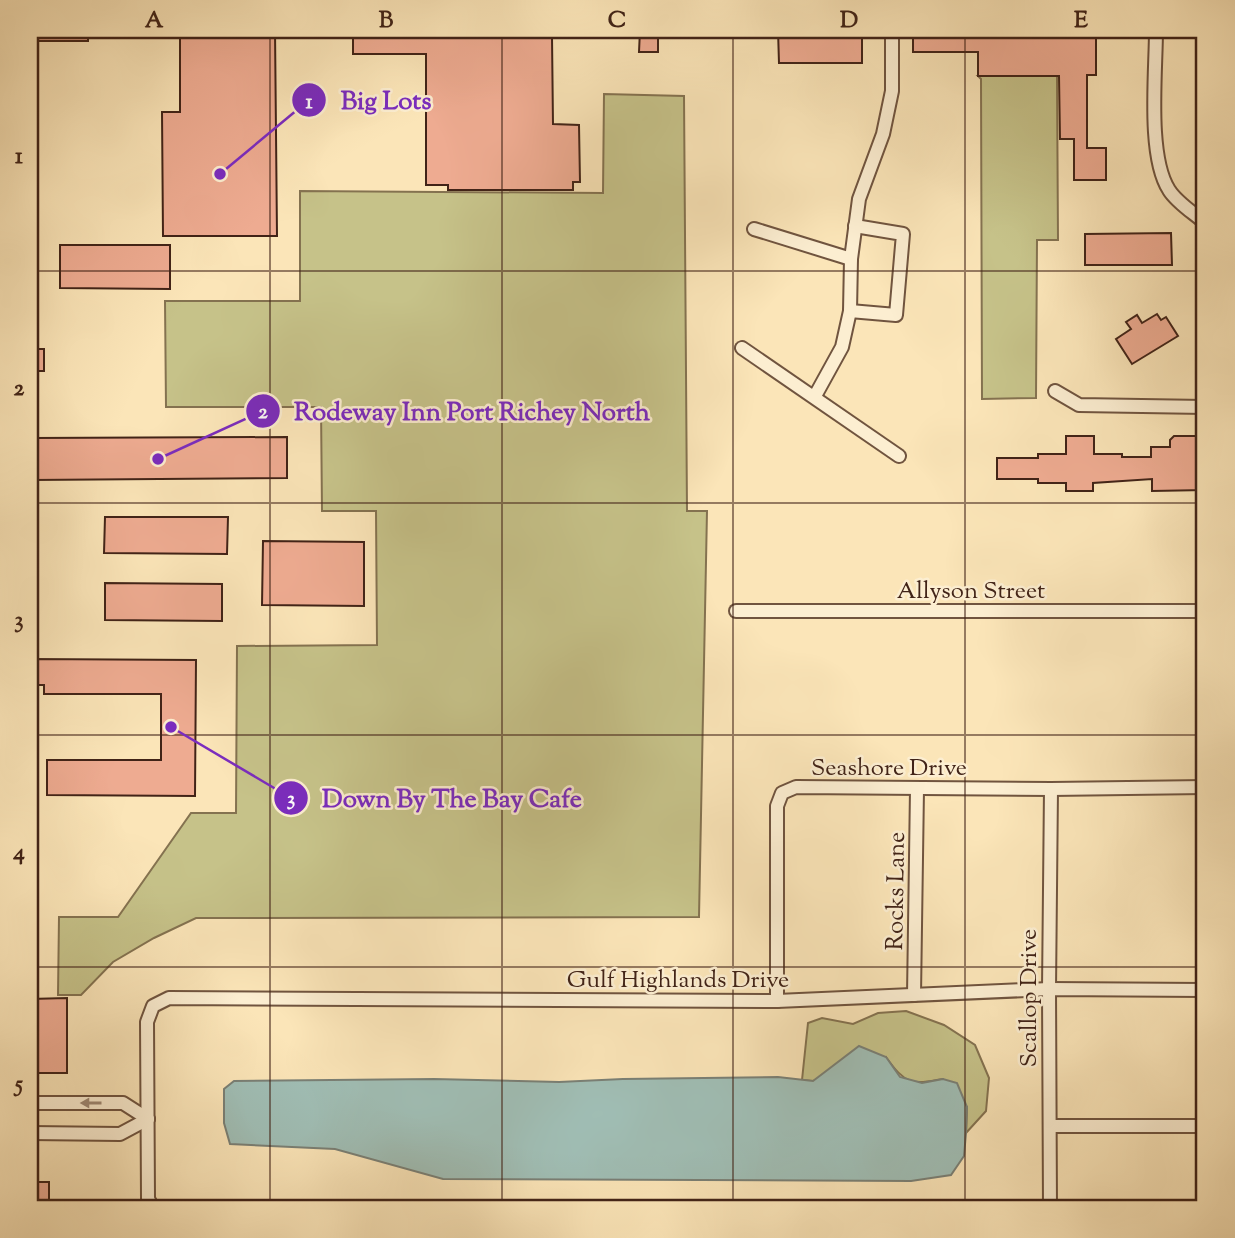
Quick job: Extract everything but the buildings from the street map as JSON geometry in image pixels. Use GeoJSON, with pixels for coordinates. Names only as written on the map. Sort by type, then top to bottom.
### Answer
{"type":"FeatureCollection","features":[{"type":"Feature","properties":{"kind":"street"},"geometry":{"type":"LineString","coordinates":[[815,396],[842,347],[850,311],[851,259],[859,199],[883,134],[892,91],[892,30]]}},
{"type":"Feature","properties":{"kind":"street"},"geometry":{"type":"LineString","coordinates":[[1156,30],[1155,152],[1160,172],[1170,192],[1205,223]]}},
{"type":"Feature","properties":{"kind":"street"},"geometry":{"type":"LineString","coordinates":[[850,311],[896,315],[903,234],[855,226]]}},
{"type":"Feature","properties":{"kind":"street"},"geometry":{"type":"LineString","coordinates":[[754,229],[851,259]]}},
{"type":"Feature","properties":{"kind":"street"},"geometry":{"type":"LineString","coordinates":[[742,348],[899,456]]}},
{"type":"Feature","properties":{"kind":"street"},"geometry":{"type":"LineString","coordinates":[[1055,391],[1079,405],[1205,407]]}},
{"type":"Feature","properties":{"kind":"street","name":"Allyson Street"},"geometry":{"type":"LineString","coordinates":[[736,611],[1205,611]]}},
{"type":"Feature","properties":{"kind":"street"},"geometry":{"type":"LineString","coordinates":[[1205,787],[1205,861]]}},
{"type":"Feature","properties":{"kind":"street","name":"Seashore Drive"},"geometry":{"type":"LineString","coordinates":[[777,1001],[777,806],[782,793],[796,788],[1205,787]]}},
{"type":"Feature","properties":{"kind":"street","name":"Rocks Lane"},"geometry":{"type":"LineString","coordinates":[[914,995],[917,789]]}},
{"type":"Feature","properties":{"kind":"street","name":"Scallop Drive"},"geometry":{"type":"LineString","coordinates":[[1050,1208],[1051,789]]}},
{"type":"Feature","properties":{"kind":"street","name":"Gulf Highlands Drive"},"geometry":{"type":"LineString","coordinates":[[148,1119],[147,1022],[153,1006],[169,998],[777,1001],[1049,989],[1205,990]]}},
{"type":"Feature","properties":{"kind":"street"},"geometry":{"type":"LineString","coordinates":[[30,1103],[123,1103],[148,1119]]}},
{"type":"Feature","properties":{"kind":"street"},"geometry":{"type":"LineString","coordinates":[[30,1133],[120,1134],[148,1119]]}},
{"type":"Feature","properties":{"kind":"street"},"geometry":{"type":"LineString","coordinates":[[148,1119],[148,1199],[153,1208]]}},
{"type":"Feature","properties":{"kind":"street"},"geometry":{"type":"LineString","coordinates":[[1049,1126],[1205,1126]]}},
{"type":"Feature","properties":{"kind":"shaded area"},"geometry":{"type":"Polygon","coordinates":[[[978,76],[1057,76],[1058,240],[1037,240],[1036,398],[982,399],[981,79],[978,76]]]}},
{"type":"Feature","properties":{"kind":"shaded area"},"geometry":{"type":"Polygon","coordinates":[[[604,94],[684,96],[687,511],[707,511],[699,917],[196,918],[113,962],[81,995],[58,995],[59,917],[118,917],[191,813],[236,813],[237,646],[377,645],[376,511],[322,511],[321,407],[166,407],[165,301],[300,301],[300,191],[603,193],[604,94]]]}},
{"type":"Feature","properties":{"kind":"shaded area"},"geometry":{"type":"Polygon","coordinates":[[[906,1011],[944,1025],[975,1045],[989,1078],[986,1111],[966,1133],[967,1107],[943,1079],[923,1082],[910,1080],[898,1073],[886,1057],[813,1081],[802,1080],[808,1023],[822,1018],[853,1024],[878,1013],[906,1011]]]}},
{"type":"Feature","properties":{"kind":"water"},"geometry":{"type":"Polygon","coordinates":[[[859,1046],[886,1057],[900,1077],[922,1083],[943,1079],[957,1083],[967,1107],[966,1133],[964,1156],[951,1175],[911,1181],[443,1179],[335,1149],[230,1144],[224,1123],[224,1089],[234,1081],[434,1079],[559,1082],[778,1077],[813,1081],[859,1046]]]}},
{"type":"Feature","properties":{"kind":"place","name":"Big Lots"},"geometry":{"type":"Point","coordinates":[220,174]}},
{"type":"Feature","properties":{"kind":"place","name":"Rodeway Inn Port Richey North"},"geometry":{"type":"Point","coordinates":[158,459]}},
{"type":"Feature","properties":{"kind":"place","name":"Down By The Bay Cafe"},"geometry":{"type":"Point","coordinates":[171,727]}}]}
